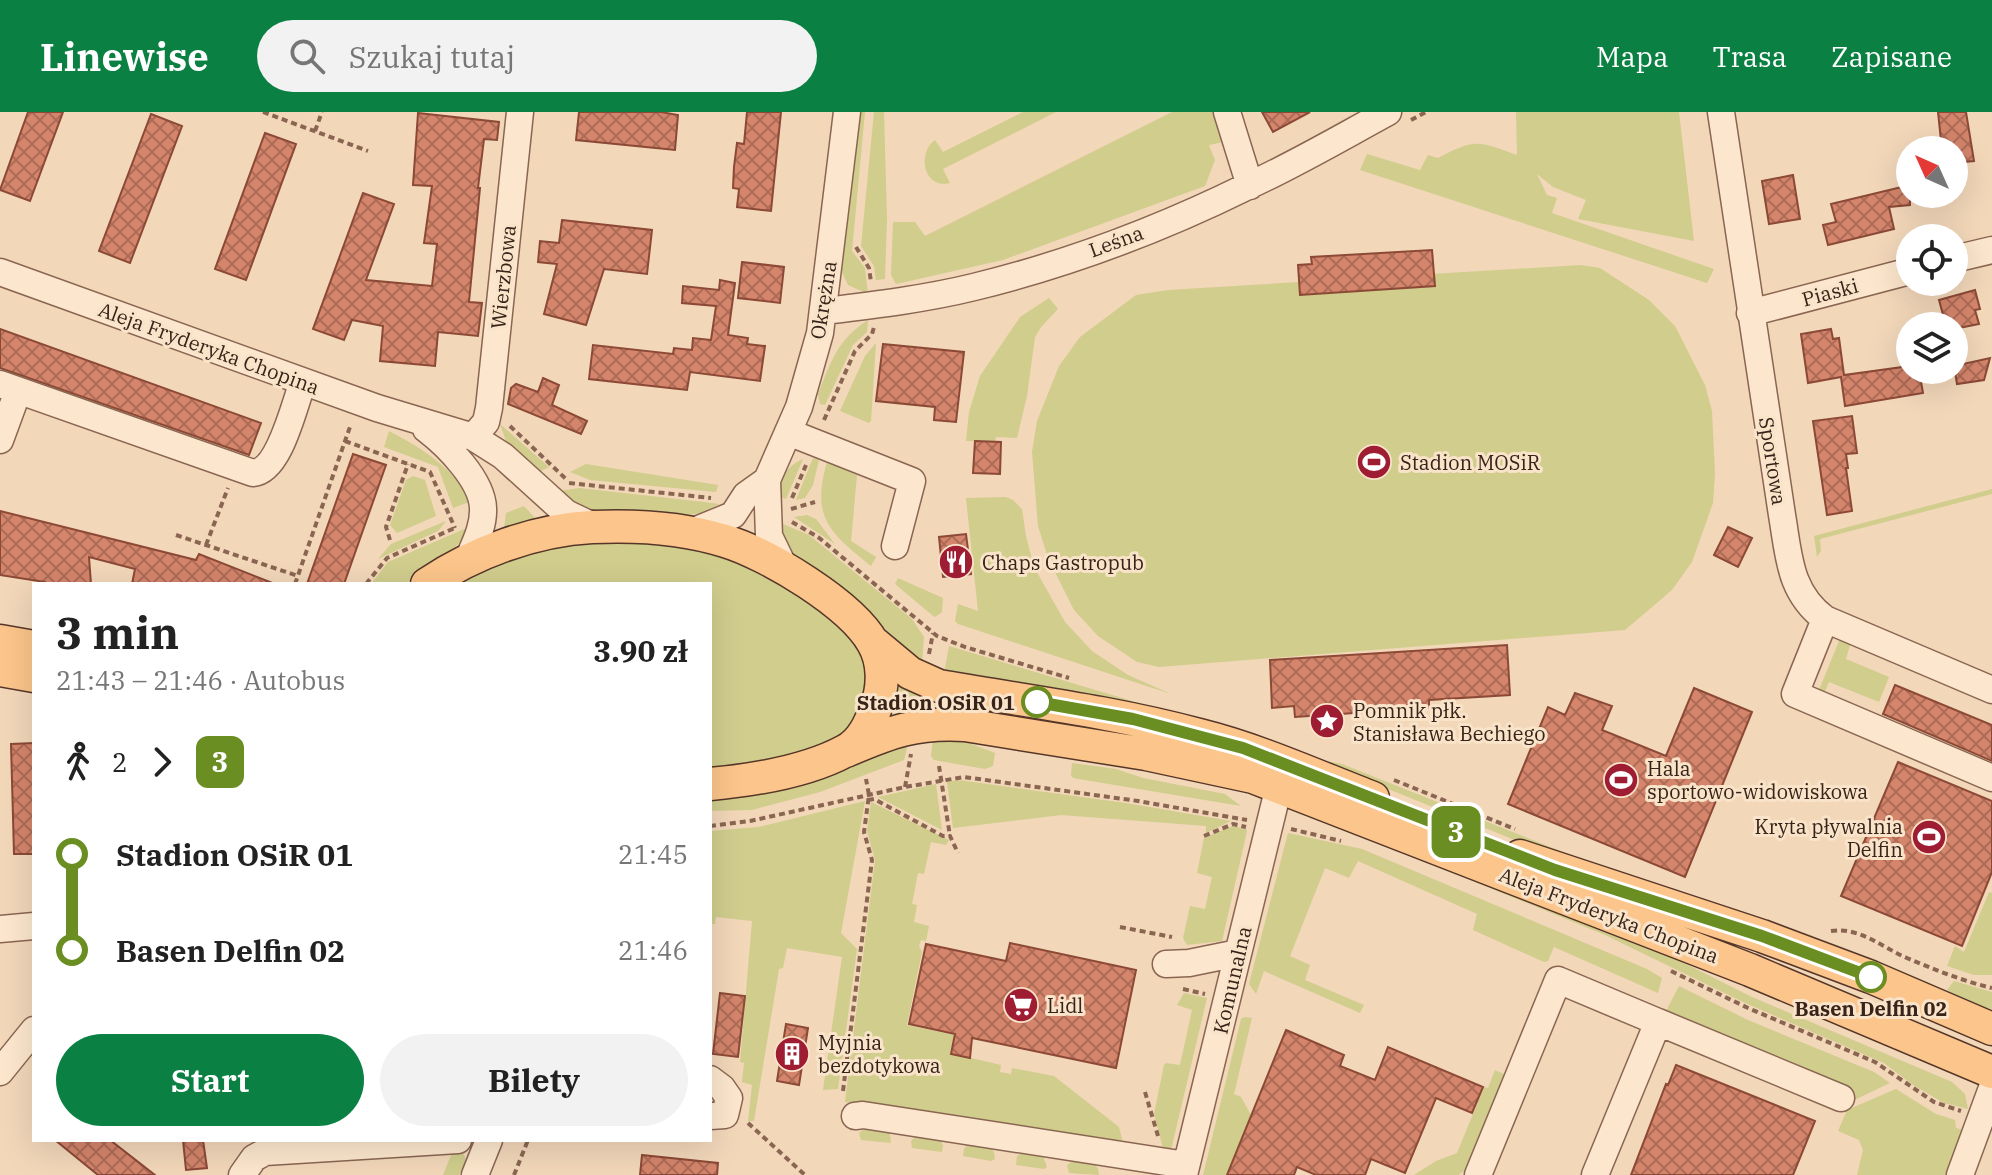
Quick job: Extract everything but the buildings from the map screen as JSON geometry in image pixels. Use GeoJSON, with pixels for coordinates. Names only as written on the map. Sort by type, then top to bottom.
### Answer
{"type":"FeatureCollection","features":[{"type":"Feature","properties":{"kind":"main road","name":"Aleja Fryderyka Chopina"},"geometry":{"type":"LineString","coordinates":[[431,582],[507,545],[551,533],[613,527],[689,533],[726,541],[806,581],[844,611],[874,643],[910,673],[939,686],[1133,719],[1243,748],[1555,870],[1776,941],[1871,977],[1992,1029]]}},
{"type":"Feature","properties":{"kind":"main road"},"geometry":{"type":"LineString","coordinates":[[0,641],[32,647]]}},
{"type":"Feature","properties":{"kind":"main road"},"geometry":{"type":"LineString","coordinates":[[846,751],[864,733],[880,696],[880,661],[874,643]]}},
{"type":"Feature","properties":{"kind":"main road"},"geometry":{"type":"LineString","coordinates":[[0,670],[32,676]]}},
{"type":"Feature","properties":{"kind":"main road","name":"Aleja Fryderyka Chopina"},"geometry":{"type":"LineString","coordinates":[[712,784],[773,774],[921,724],[951,724],[1146,754],[1227,770],[1279,786],[1750,970],[1992,1072]]}},
{"type":"Feature","properties":{"kind":"street","name":"Wierzbowa"},"geometry":{"type":"LineString","coordinates":[[473,437],[486,422],[489,408],[520,112]]}},
{"type":"Feature","properties":{"kind":"street","name":"Okrężna"},"geometry":{"type":"LineString","coordinates":[[785,569],[769,536],[767,480],[811,372],[824,311],[847,112]]}},
{"type":"Feature","properties":{"kind":"street"},"geometry":{"type":"LineString","coordinates":[[1227,112],[1250,186]]}},
{"type":"Feature","properties":{"kind":"street","name":"Leśna"},"geometry":{"type":"LineString","coordinates":[[824,311],[926,297],[1017,276],[1135,235],[1250,186],[1388,112]]}},
{"type":"Feature","properties":{"kind":"street","name":"Sportowa"},"geometry":{"type":"LineString","coordinates":[[1721,112],[1791,570],[1803,600],[1825,619],[1992,690]]}},
{"type":"Feature","properties":{"kind":"street"},"geometry":{"type":"LineString","coordinates":[[1968,256],[1992,250]]}},
{"type":"Feature","properties":{"kind":"street","name":"Aleja Fryderyka Chopina"},"geometry":{"type":"LineString","coordinates":[[0,272],[419,423],[473,437],[503,456],[566,513],[587,523],[613,527]]}},
{"type":"Feature","properties":{"kind":"street","name":"Piaski"},"geometry":{"type":"LineString","coordinates":[[1750,313],[1896,275]]}},
{"type":"Feature","properties":{"kind":"street"},"geometry":{"type":"LineString","coordinates":[[0,440],[9,387],[236,468],[258,473],[269,466],[278,451],[303,382]]}},
{"type":"Feature","properties":{"kind":"street","name":"Aleja Fryderyka Chopina"},"geometry":{"type":"LineString","coordinates":[[419,423],[450,448],[478,490],[483,507],[481,524],[467,562]]}},
{"type":"Feature","properties":{"kind":"street"},"geometry":{"type":"LineString","coordinates":[[788,432],[912,481],[895,546]]}},
{"type":"Feature","properties":{"kind":"street","name":"Okrężna"},"geometry":{"type":"LineString","coordinates":[[689,533],[733,515],[746,495],[767,480]]}},
{"type":"Feature","properties":{"kind":"street"},"geometry":{"type":"LineString","coordinates":[[1825,619],[1795,694],[1992,778]]}},
{"type":"Feature","properties":{"kind":"street","name":"Komunalna"},"geometry":{"type":"LineString","coordinates":[[1178,1167],[1238,953],[1279,786]]}},
{"type":"Feature","properties":{"kind":"street"},"geometry":{"type":"LineString","coordinates":[[0,929],[32,926]]}},
{"type":"Feature","properties":{"kind":"street"},"geometry":{"type":"LineString","coordinates":[[1166,964],[1189,963],[1238,953]]}},
{"type":"Feature","properties":{"kind":"street"},"geometry":{"type":"LineString","coordinates":[[1478,1175],[1558,980],[1841,1098]]}},
{"type":"Feature","properties":{"kind":"street"},"geometry":{"type":"LineString","coordinates":[[1595,1175],[1658,1022]]}},
{"type":"Feature","properties":{"kind":"street"},"geometry":{"type":"LineString","coordinates":[[0,1072],[32,1032]]}},
{"type":"Feature","properties":{"kind":"street"},"geometry":{"type":"LineString","coordinates":[[712,1080],[729,1098],[729,1107],[725,1115],[712,1116]]}},
{"type":"Feature","properties":{"kind":"street"},"geometry":{"type":"LineString","coordinates":[[1960,1175],[1992,1088]]}},
{"type":"Feature","properties":{"kind":"street"},"geometry":{"type":"LineString","coordinates":[[855,1116],[1178,1167]]}},
{"type":"Feature","properties":{"kind":"street"},"geometry":{"type":"LineString","coordinates":[[245,1172],[254,1158],[281,1149],[419,1142]]}},
{"type":"Feature","properties":{"kind":"street"},"geometry":{"type":"LineString","coordinates":[[475,1175],[488,1142]]}},
{"type":"Feature","properties":{"kind":"path"},"geometry":{"type":"LineString","coordinates":[[263,112],[368,151]]}},
{"type":"Feature","properties":{"kind":"path"},"geometry":{"type":"LineString","coordinates":[[315,131],[322,112]]}},
{"type":"Feature","properties":{"kind":"path"},"geometry":{"type":"LineString","coordinates":[[296,582],[352,421],[343,418]]}},
{"type":"Feature","properties":{"kind":"path"},"geometry":{"type":"LineString","coordinates":[[345,441],[432,474],[445,511],[451,516],[455,528]]}},
{"type":"Feature","properties":{"kind":"path"},"geometry":{"type":"LineString","coordinates":[[390,540],[386,527],[408,464]]}},
{"type":"Feature","properties":{"kind":"path"},"geometry":{"type":"LineString","coordinates":[[206,545],[236,468]]}},
{"type":"Feature","properties":{"kind":"path"},"geometry":{"type":"LineString","coordinates":[[788,508],[815,502]]}},
{"type":"Feature","properties":{"kind":"path"},"geometry":{"type":"LineString","coordinates":[[176,535],[298,576]]}},
{"type":"Feature","properties":{"kind":"path"},"geometry":{"type":"LineString","coordinates":[[939,766],[950,836],[958,853]]}},
{"type":"Feature","properties":{"kind":"path"},"geometry":{"type":"LineString","coordinates":[[712,826],[868,798],[941,780],[976,778],[1138,801],[1269,824],[1333,840],[1354,840]]}},
{"type":"Feature","properties":{"kind":"path"},"geometry":{"type":"LineString","coordinates":[[843,1091],[872,860],[864,832],[868,798],[866,779]]}},
{"type":"Feature","properties":{"kind":"path"},"geometry":{"type":"LineString","coordinates":[[868,798],[943,836],[950,836]]}},
{"type":"Feature","properties":{"kind":"path"},"geometry":{"type":"LineString","coordinates":[[1204,836],[1233,824],[1241,826]]}},
{"type":"Feature","properties":{"kind":"path"},"geometry":{"type":"LineString","coordinates":[[1120,927],[1172,937]]}},
{"type":"Feature","properties":{"kind":"path"},"geometry":{"type":"LineString","coordinates":[[1667,968],[1748,1008],[1875,1062],[1934,1102],[1982,1117]]}},
{"type":"Feature","properties":{"kind":"path"},"geometry":{"type":"LineString","coordinates":[[1181,988],[1211,995]]}},
{"type":"Feature","properties":{"kind":"path"},"geometry":{"type":"LineString","coordinates":[[1145,1092],[1178,1167]]}},
{"type":"Feature","properties":{"kind":"path"},"geometry":{"type":"LineString","coordinates":[[744,1120],[805,1175]]}},
{"type":"Feature","properties":{"kind":"path"},"geometry":{"type":"LineString","coordinates":[[514,1175],[527,1142]]}},
{"type":"Feature","properties":{"kind":"shaded area"},"geometry":{"type":"Polygon","coordinates":[[[858,112],[865,112],[852,251],[865,268],[868,294],[848,285],[841,270],[858,112]]]}},
{"type":"Feature","properties":{"kind":"shaded area"},"geometry":{"type":"Polygon","coordinates":[[[874,112],[884,112],[887,220],[885,279],[876,280],[874,266],[861,246],[874,112]]]}},
{"type":"Feature","properties":{"kind":"shaded area"},"geometry":{"type":"Polygon","coordinates":[[[1023,112],[1056,112],[943,169],[950,183],[941,184],[929,176],[926,153],[935,140],[943,152],[1023,112]]]}},
{"type":"Feature","properties":{"kind":"shaded area"},"geometry":{"type":"Polygon","coordinates":[[[1172,112],[1215,112],[1223,142],[1209,145],[1215,160],[1205,186],[1003,260],[896,284],[891,275],[893,222],[915,222],[925,236],[1172,112]]]}},
{"type":"Feature","properties":{"kind":"shaded area"},"geometry":{"type":"Polygon","coordinates":[[[1516,112],[1679,112],[1694,241],[1578,219],[1586,200],[1553,187],[1537,174],[1547,195],[1557,198],[1552,213],[1714,269],[1707,283],[1360,170],[1367,154],[1420,170],[1428,155],[1438,158],[1469,145],[1485,145],[1517,155],[1516,112]]]}},
{"type":"Feature","properties":{"kind":"shaded area","name":"Stadion MOSiR"},"geometry":{"type":"Polygon","coordinates":[[[1581,265],[1600,268],[1649,300],[1675,326],[1705,385],[1712,411],[1713,503],[1692,562],[1672,590],[1625,630],[1159,667],[1137,662],[1098,636],[1074,610],[1048,558],[1038,526],[1032,452],[1037,421],[1059,366],[1080,337],[1136,295],[1168,290],[1581,265]]]}},
{"type":"Feature","properties":{"kind":"shaded area"},"geometry":{"type":"Polygon","coordinates":[[[1049,298],[1058,309],[1035,337],[1027,396],[1017,438],[996,437],[995,442],[966,441],[969,412],[980,376],[1020,317],[1049,298]]]}},
{"type":"Feature","properties":{"kind":"shaded area"},"geometry":{"type":"Polygon","coordinates":[[[868,320],[867,332],[853,345],[825,405],[820,404],[818,394],[836,352],[868,320]]]}},
{"type":"Feature","properties":{"kind":"shaded area"},"geometry":{"type":"Polygon","coordinates":[[[876,343],[869,423],[840,411],[865,356],[876,343]]]}},
{"type":"Feature","properties":{"kind":"shaded area"},"geometry":{"type":"Polygon","coordinates":[[[500,424],[549,467],[535,474],[506,441],[500,424]]]}},
{"type":"Feature","properties":{"kind":"shaded area"},"geometry":{"type":"Polygon","coordinates":[[[389,431],[436,460],[455,478],[472,501],[453,508],[438,467],[384,447],[389,431]]]}},
{"type":"Feature","properties":{"kind":"shaded area"},"geometry":{"type":"Polygon","coordinates":[[[813,458],[819,460],[813,485],[805,498],[796,500],[813,458]]]}},
{"type":"Feature","properties":{"kind":"shaded area"},"geometry":{"type":"Polygon","coordinates":[[[803,459],[786,499],[776,495],[785,474],[792,465],[803,459]]]}},
{"type":"Feature","properties":{"kind":"shaded area"},"geometry":{"type":"Polygon","coordinates":[[[827,462],[857,475],[851,541],[876,557],[871,566],[834,533],[827,522],[821,497],[827,462]]]}},
{"type":"Feature","properties":{"kind":"shaded area"},"geometry":{"type":"Polygon","coordinates":[[[586,464],[718,485],[716,492],[590,480],[570,472],[586,464]]]}},
{"type":"Feature","properties":{"kind":"shaded area"},"geometry":{"type":"Polygon","coordinates":[[[413,476],[425,480],[436,516],[397,533],[390,525],[406,480],[413,476]]]}},
{"type":"Feature","properties":{"kind":"shaded area"},"geometry":{"type":"Polygon","coordinates":[[[579,488],[719,504],[701,513],[679,516],[594,512],[552,492],[579,488]]]}},
{"type":"Feature","properties":{"kind":"shaded area"},"geometry":{"type":"Polygon","coordinates":[[[1992,489],[1992,494],[1820,539],[1821,551],[1817,557],[1814,536],[1992,489]]]}},
{"type":"Feature","properties":{"kind":"shaded area"},"geometry":{"type":"Polygon","coordinates":[[[1006,497],[1022,509],[1034,567],[1065,622],[1092,651],[1128,675],[1171,694],[955,621],[958,604],[978,611],[966,498],[1006,497]]]}},
{"type":"Feature","properties":{"kind":"shaded area"},"geometry":{"type":"Polygon","coordinates":[[[524,506],[536,519],[504,529],[506,513],[524,506]]]}},
{"type":"Feature","properties":{"kind":"shaded area"},"geometry":{"type":"Polygon","coordinates":[[[807,515],[816,519],[835,544],[794,517],[807,515]]]}},
{"type":"Feature","properties":{"kind":"shaded area"},"geometry":{"type":"Polygon","coordinates":[[[446,521],[438,531],[378,559],[391,544],[446,521]]]}},
{"type":"Feature","properties":{"kind":"shaded area"},"geometry":{"type":"Polygon","coordinates":[[[776,521],[809,535],[912,619],[924,637],[922,662],[844,592],[795,557],[782,540],[776,521]]]}},
{"type":"Feature","properties":{"kind":"shaded area"},"geometry":{"type":"Polygon","coordinates":[[[469,527],[451,552],[407,582],[373,582],[388,562],[469,527]]]}},
{"type":"Feature","properties":{"kind":"shaded area"},"geometry":{"type":"Polygon","coordinates":[[[647,543],[692,548],[748,568],[799,596],[844,630],[860,648],[867,666],[867,678],[865,698],[856,718],[834,740],[805,752],[712,769],[712,582],[460,582],[519,557],[569,545],[647,543]]]}},
{"type":"Feature","properties":{"kind":"shaded area"},"geometry":{"type":"Polygon","coordinates":[[[898,578],[943,598],[942,612],[935,617],[932,615],[895,584],[898,578]]]}},
{"type":"Feature","properties":{"kind":"shaded area"},"geometry":{"type":"Polygon","coordinates":[[[1839,641],[1850,645],[1846,659],[1889,677],[1879,702],[1829,682],[1822,698],[1817,695],[1839,641]]]}},
{"type":"Feature","properties":{"kind":"shaded area"},"geometry":{"type":"Polygon","coordinates":[[[949,646],[1172,713],[944,673],[949,646]]]}},
{"type":"Feature","properties":{"kind":"shaded area"},"geometry":{"type":"Polygon","coordinates":[[[899,686],[917,694],[914,710],[895,716],[899,686]]]}},
{"type":"Feature","properties":{"kind":"shaded area"},"geometry":{"type":"Polygon","coordinates":[[[939,699],[1111,729],[1195,748],[938,707],[939,699]]]}},
{"type":"Feature","properties":{"kind":"shaded area"},"geometry":{"type":"Polygon","coordinates":[[[933,737],[961,740],[995,753],[993,766],[985,769],[934,760],[931,756],[933,737]]]}},
{"type":"Feature","properties":{"kind":"shaded area"},"geometry":{"type":"Polygon","coordinates":[[[908,744],[904,760],[820,792],[752,810],[712,811],[712,799],[829,774],[908,744]]]}},
{"type":"Feature","properties":{"kind":"shaded area"},"geometry":{"type":"Polygon","coordinates":[[[1311,758],[1342,764],[1628,878],[1532,847],[1311,758]]]}},
{"type":"Feature","properties":{"kind":"shaded area"},"geometry":{"type":"Polygon","coordinates":[[[1072,763],[1116,769],[1143,778],[1225,794],[1241,806],[1073,778],[1072,763]]]}},
{"type":"Feature","properties":{"kind":"shaded area"},"geometry":{"type":"Polygon","coordinates":[[[958,780],[1231,821],[1206,833],[1206,826],[1061,815],[953,828],[947,782],[958,780]]]}},
{"type":"Feature","properties":{"kind":"shaded area"},"geometry":{"type":"Polygon","coordinates":[[[936,784],[942,830],[878,797],[936,784]]]}},
{"type":"Feature","properties":{"kind":"shaded area"},"geometry":{"type":"Polygon","coordinates":[[[865,801],[841,933],[857,949],[838,1089],[823,1090],[842,957],[787,948],[783,968],[779,969],[754,1121],[748,1121],[752,1085],[742,1082],[744,1063],[740,1062],[752,921],[716,917],[715,924],[712,924],[712,831],[759,827],[865,801]]]}},
{"type":"Feature","properties":{"kind":"shaded area"},"geometry":{"type":"Polygon","coordinates":[[[871,802],[949,840],[946,845],[931,842],[924,874],[918,873],[912,904],[917,905],[914,922],[929,926],[926,941],[921,940],[919,946],[922,952],[907,1025],[954,1035],[950,1053],[1001,1065],[1000,1072],[1011,1074],[1012,1068],[1054,1076],[1119,1127],[1122,1139],[1117,1145],[845,1102],[875,860],[867,831],[871,802]]]}},
{"type":"Feature","properties":{"kind":"shaded area"},"geometry":{"type":"Polygon","coordinates":[[[1312,815],[1646,944],[1752,997],[1952,1082],[1965,1094],[1968,1109],[1944,1103],[1884,1063],[1743,1002],[1605,935],[1312,815]]]}},
{"type":"Feature","properties":{"kind":"shaded area"},"geometry":{"type":"Polygon","coordinates":[[[1233,826],[1247,831],[1222,941],[1187,945],[1183,938],[1190,906],[1205,909],[1212,877],[1197,873],[1204,838],[1233,826]]]}},
{"type":"Feature","properties":{"kind":"shaded area"},"geometry":{"type":"Polygon","coordinates":[[[1288,833],[1362,849],[1647,969],[1662,978],[1658,993],[1554,947],[1548,961],[1544,962],[1473,930],[1477,914],[1358,861],[1349,878],[1325,868],[1290,956],[1310,965],[1305,980],[1364,1005],[1360,1013],[1264,971],[1256,994],[1249,984],[1288,833]]]}},
{"type":"Feature","properties":{"kind":"shaded area"},"geometry":{"type":"Polygon","coordinates":[[[1989,892],[1992,893],[1992,975],[1974,975],[1947,966],[1955,946],[1964,952],[1989,892]]]}},
{"type":"Feature","properties":{"kind":"shaded area"},"geometry":{"type":"Polygon","coordinates":[[[1954,981],[1992,992],[1992,1009],[1978,1007],[1947,990],[1954,981]]]}},
{"type":"Feature","properties":{"kind":"shaded area"},"geometry":{"type":"Polygon","coordinates":[[[1679,986],[1748,1020],[1874,1072],[1890,1083],[1848,1103],[1665,1013],[1679,986]]]}},
{"type":"Feature","properties":{"kind":"shaded area"},"geometry":{"type":"Polygon","coordinates":[[[1184,993],[1207,998],[1171,1150],[1164,1152],[1154,1114],[1164,1065],[1180,1065],[1192,1010],[1177,1005],[1184,993]]]}},
{"type":"Feature","properties":{"kind":"shaded area"},"geometry":{"type":"Polygon","coordinates":[[[1252,1018],[1234,1094],[1241,1097],[1251,1115],[1227,1175],[1203,1175],[1241,1019],[1252,1018]]]}},
{"type":"Feature","properties":{"kind":"shaded area"},"geometry":{"type":"Polygon","coordinates":[[[1495,1070],[1506,1075],[1466,1170],[1458,1175],[1414,1175],[1436,1161],[1457,1153],[1484,1087],[1488,1088],[1495,1070]]]}},
{"type":"Feature","properties":{"kind":"shaded area"},"geometry":{"type":"Polygon","coordinates":[[[1896,1089],[1936,1114],[1955,1120],[1956,1128],[1963,1130],[1945,1175],[1857,1175],[1863,1150],[1859,1140],[1838,1131],[1847,1110],[1896,1089]]]}},
{"type":"Feature","properties":{"kind":"shaded area"},"geometry":{"type":"Polygon","coordinates":[[[866,1127],[890,1133],[891,1143],[861,1140],[859,1133],[866,1127]]]}},
{"type":"Feature","properties":{"kind":"shaded area"},"geometry":{"type":"Polygon","coordinates":[[[916,1136],[940,1140],[942,1152],[912,1148],[911,1141],[916,1136]]]}},
{"type":"Feature","properties":{"kind":"shaded area"},"geometry":{"type":"Polygon","coordinates":[[[968,1144],[991,1147],[995,1159],[963,1156],[968,1144]]]}},
{"type":"Feature","properties":{"kind":"shaded area"},"geometry":{"type":"Polygon","coordinates":[[[455,1145],[461,1147],[466,1160],[459,1175],[443,1175],[455,1145]]]}},
{"type":"Feature","properties":{"kind":"shaded area"},"geometry":{"type":"Polygon","coordinates":[[[1023,1152],[1043,1156],[1047,1167],[1016,1165],[1017,1156],[1023,1152]]]}},
{"type":"Feature","properties":{"kind":"shaded area"},"geometry":{"type":"Polygon","coordinates":[[[1074,1160],[1094,1163],[1099,1175],[1069,1173],[1067,1165],[1074,1160]]]}},
{"type":"Feature","properties":{"kind":"bus line","name":"3"},"geometry":{"type":"LineString","coordinates":[[1037,702],[1133,719],[1243,748],[1555,870],[1762,936],[1871,977]]}},
{"type":"Feature","properties":{"kind":"place","name":"Stadion MOSiR"},"geometry":{"type":"Point","coordinates":[1374,462]}},
{"type":"Feature","properties":{"kind":"place","name":"Chaps Gastropub"},"geometry":{"type":"Point","coordinates":[956,562]}},
{"type":"Feature","properties":{"kind":"place","name":"Stadion OSiR 01"},"geometry":{"type":"Point","coordinates":[1037,702]}},
{"type":"Feature","properties":{"kind":"place","name":"Pomnik płk. Stanisława Bechiego"},"geometry":{"type":"Point","coordinates":[1327,721]}},
{"type":"Feature","properties":{"kind":"place","name":"Hala sportowo-widowiskowa"},"geometry":{"type":"Point","coordinates":[1621,780]}},
{"type":"Feature","properties":{"kind":"place","name":"Kryta pływalnia Delfin"},"geometry":{"type":"Point","coordinates":[1929,837]}},
{"type":"Feature","properties":{"kind":"place","name":"Basen Delfin 02"},"geometry":{"type":"Point","coordinates":[1871,977]}},
{"type":"Feature","properties":{"kind":"place","name":"Lidl"},"geometry":{"type":"Point","coordinates":[1021,1005]}},
{"type":"Feature","properties":{"kind":"place","name":"Myjnia bezdotykowa"},"geometry":{"type":"Point","coordinates":[792,1054]}}]}
